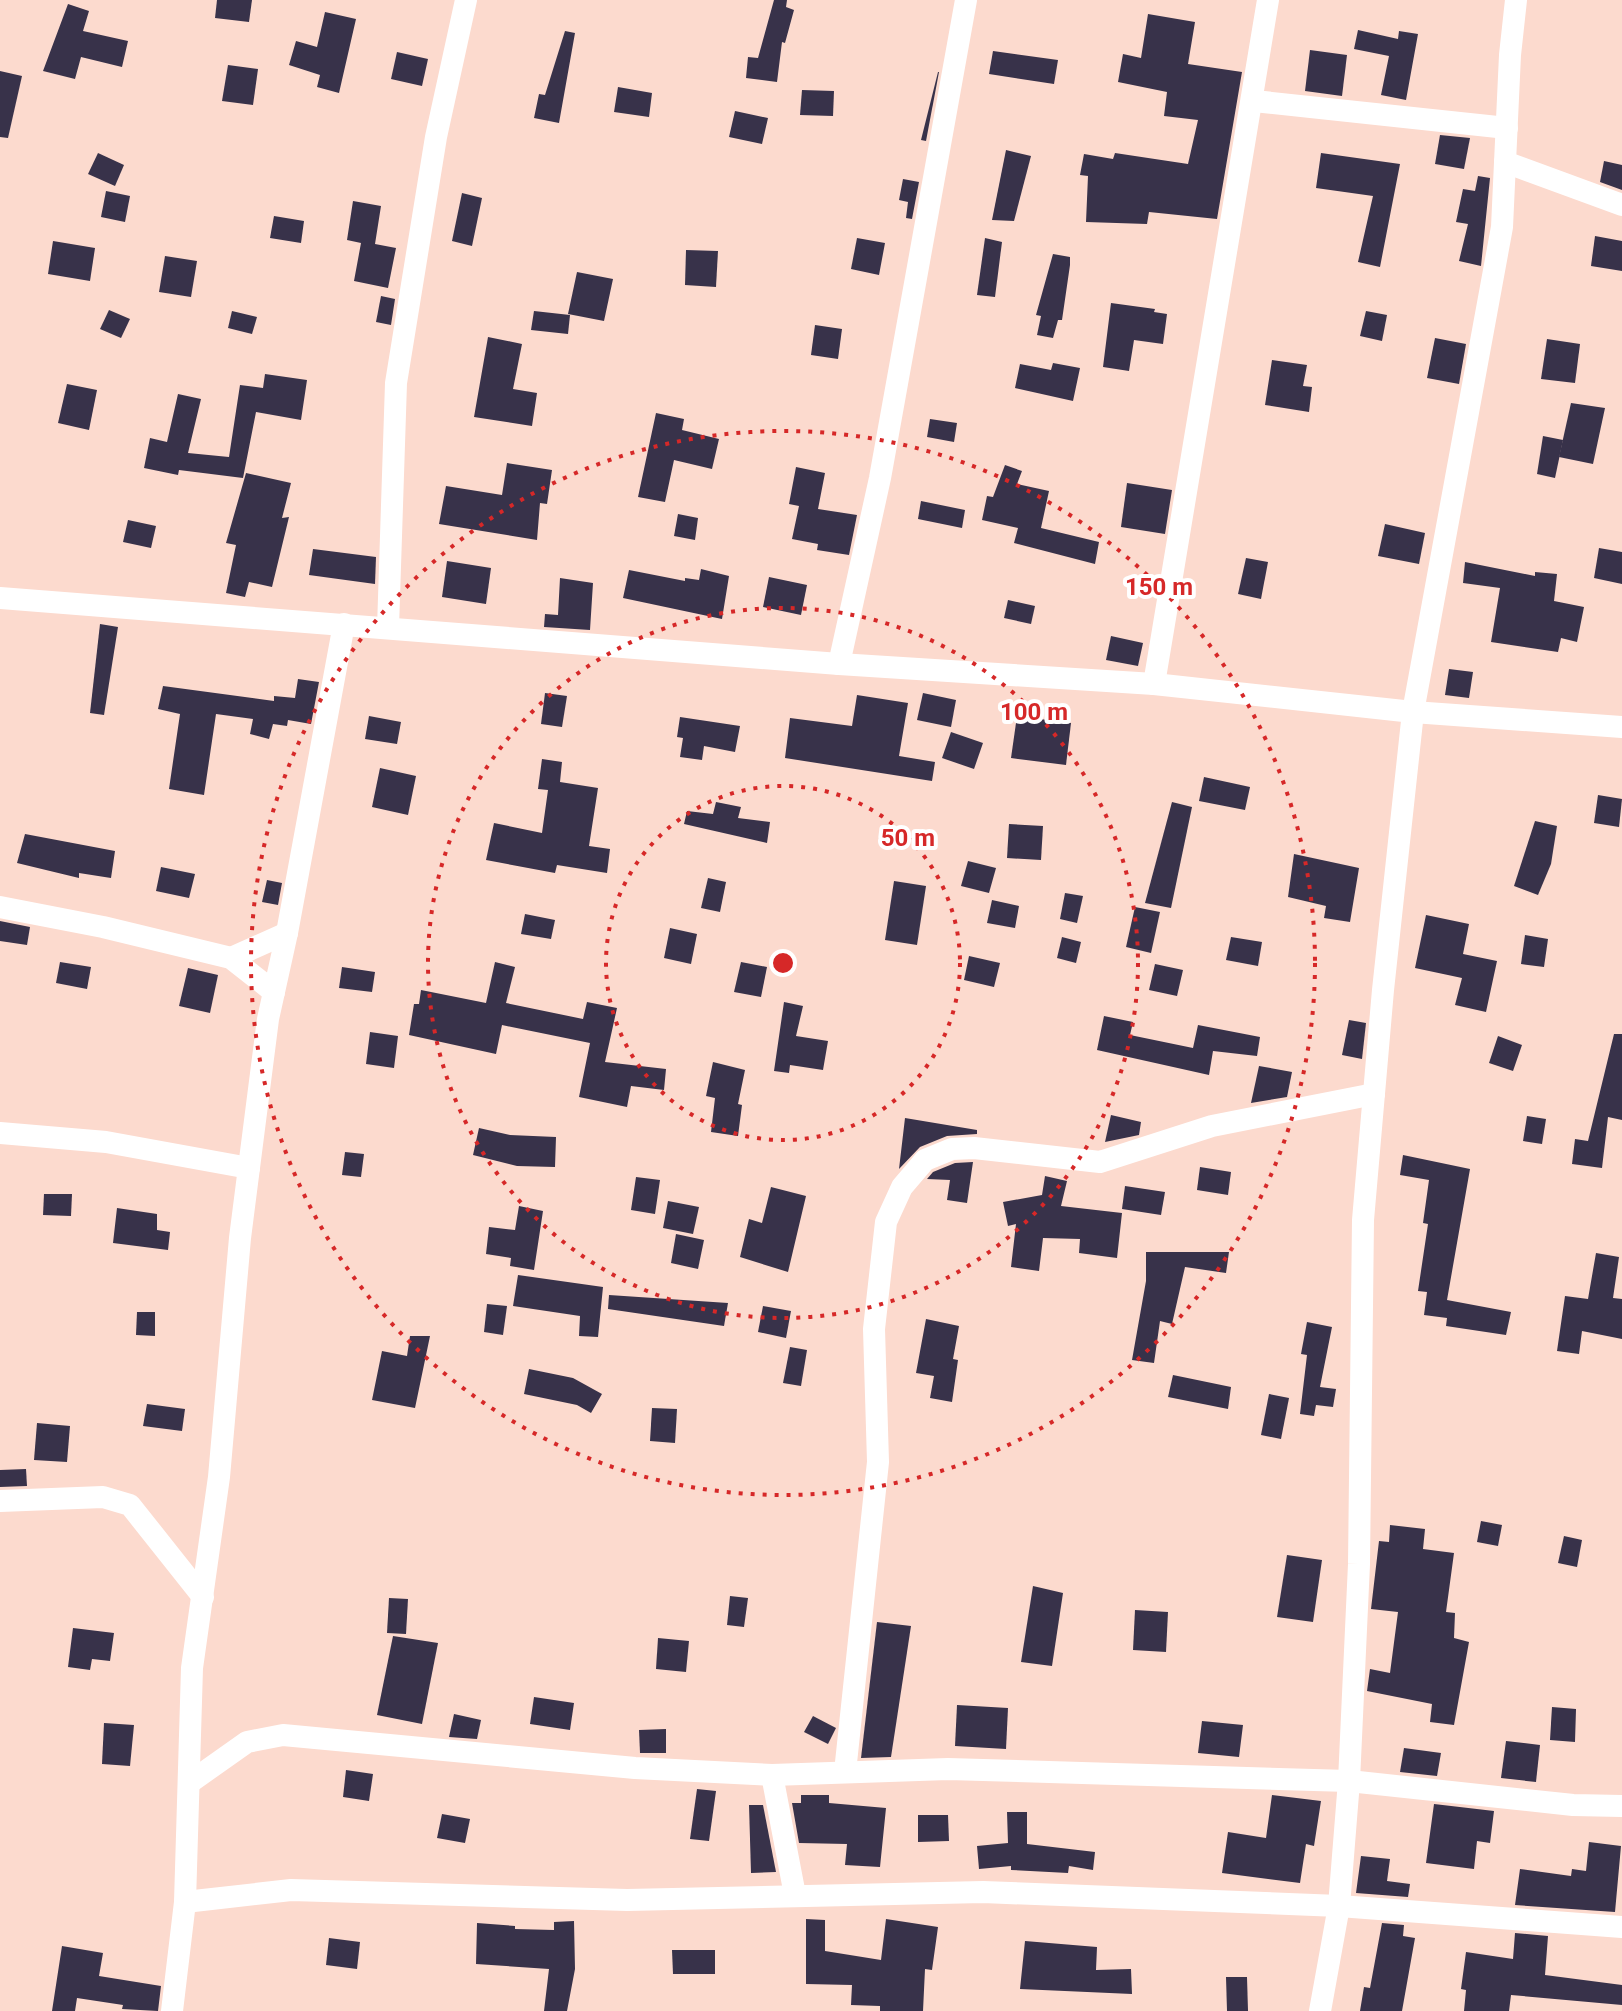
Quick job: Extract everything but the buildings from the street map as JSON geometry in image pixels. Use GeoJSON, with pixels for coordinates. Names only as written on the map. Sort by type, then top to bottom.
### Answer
{"type":"FeatureCollection","features":[{"type":"Feature","properties":{"kind":"street"},"geometry":{"type":"LineString","coordinates":[[388,628],[396,383],[436,137],[466,0]]}},
{"type":"Feature","properties":{"kind":"street"},"geometry":{"type":"LineString","coordinates":[[839,664],[880,478],[966,0]]}},
{"type":"Feature","properties":{"kind":"street"},"geometry":{"type":"LineString","coordinates":[[1154,684],[1254,101],[1268,0]]}},
{"type":"Feature","properties":{"kind":"street"},"geometry":{"type":"LineString","coordinates":[[1320,2011],[1339,1906],[1349,1781],[1359,1564],[1363,1220],[1374,1094],[1413,712],[1502,227],[1516,0]]}},
{"type":"Feature","properties":{"kind":"street"},"geometry":{"type":"LineString","coordinates":[[1254,101],[1507,128]]}},
{"type":"Feature","properties":{"kind":"street"},"geometry":{"type":"LineString","coordinates":[[1505,162],[1622,205]]}},
{"type":"Feature","properties":{"kind":"street"},"geometry":{"type":"LineString","coordinates":[[0,598],[839,664],[1154,684],[1413,712],[1622,727]]}},
{"type":"Feature","properties":{"kind":"street"},"geometry":{"type":"LineString","coordinates":[[172,2011],[185,1902],[192,1668],[219,1477],[249,1168],[274,992],[344,624]]}},
{"type":"Feature","properties":{"kind":"street"},"geometry":{"type":"LineString","coordinates":[[0,907],[103,927],[231,958],[274,992]]}},
{"type":"Feature","properties":{"kind":"street"},"geometry":{"type":"LineString","coordinates":[[231,958],[287,933]]}},
{"type":"Feature","properties":{"kind":"street"},"geometry":{"type":"LineString","coordinates":[[845,1772],[878,1462],[874,1329],[886,1222],[902,1187],[925,1160],[952,1149],[974,1148],[1100,1162],[1212,1126],[1374,1094]]}},
{"type":"Feature","properties":{"kind":"street"},"geometry":{"type":"LineString","coordinates":[[0,1133],[106,1142],[249,1168]]}},
{"type":"Feature","properties":{"kind":"street"},"geometry":{"type":"LineString","coordinates":[[0,1501],[103,1497],[130,1505],[203,1597]]}},
{"type":"Feature","properties":{"kind":"street"},"geometry":{"type":"LineString","coordinates":[[189,1783],[247,1742],[283,1735],[619,1766],[772,1775],[948,1769],[1349,1781],[1573,1805],[1622,1806]]}},
{"type":"Feature","properties":{"kind":"street"},"geometry":{"type":"LineString","coordinates":[[772,1775],[795,1895]]}},
{"type":"Feature","properties":{"kind":"street"},"geometry":{"type":"LineString","coordinates":[[185,1902],[291,1890],[627,1900],[983,1892],[1339,1906],[1622,1927]]}}]}
